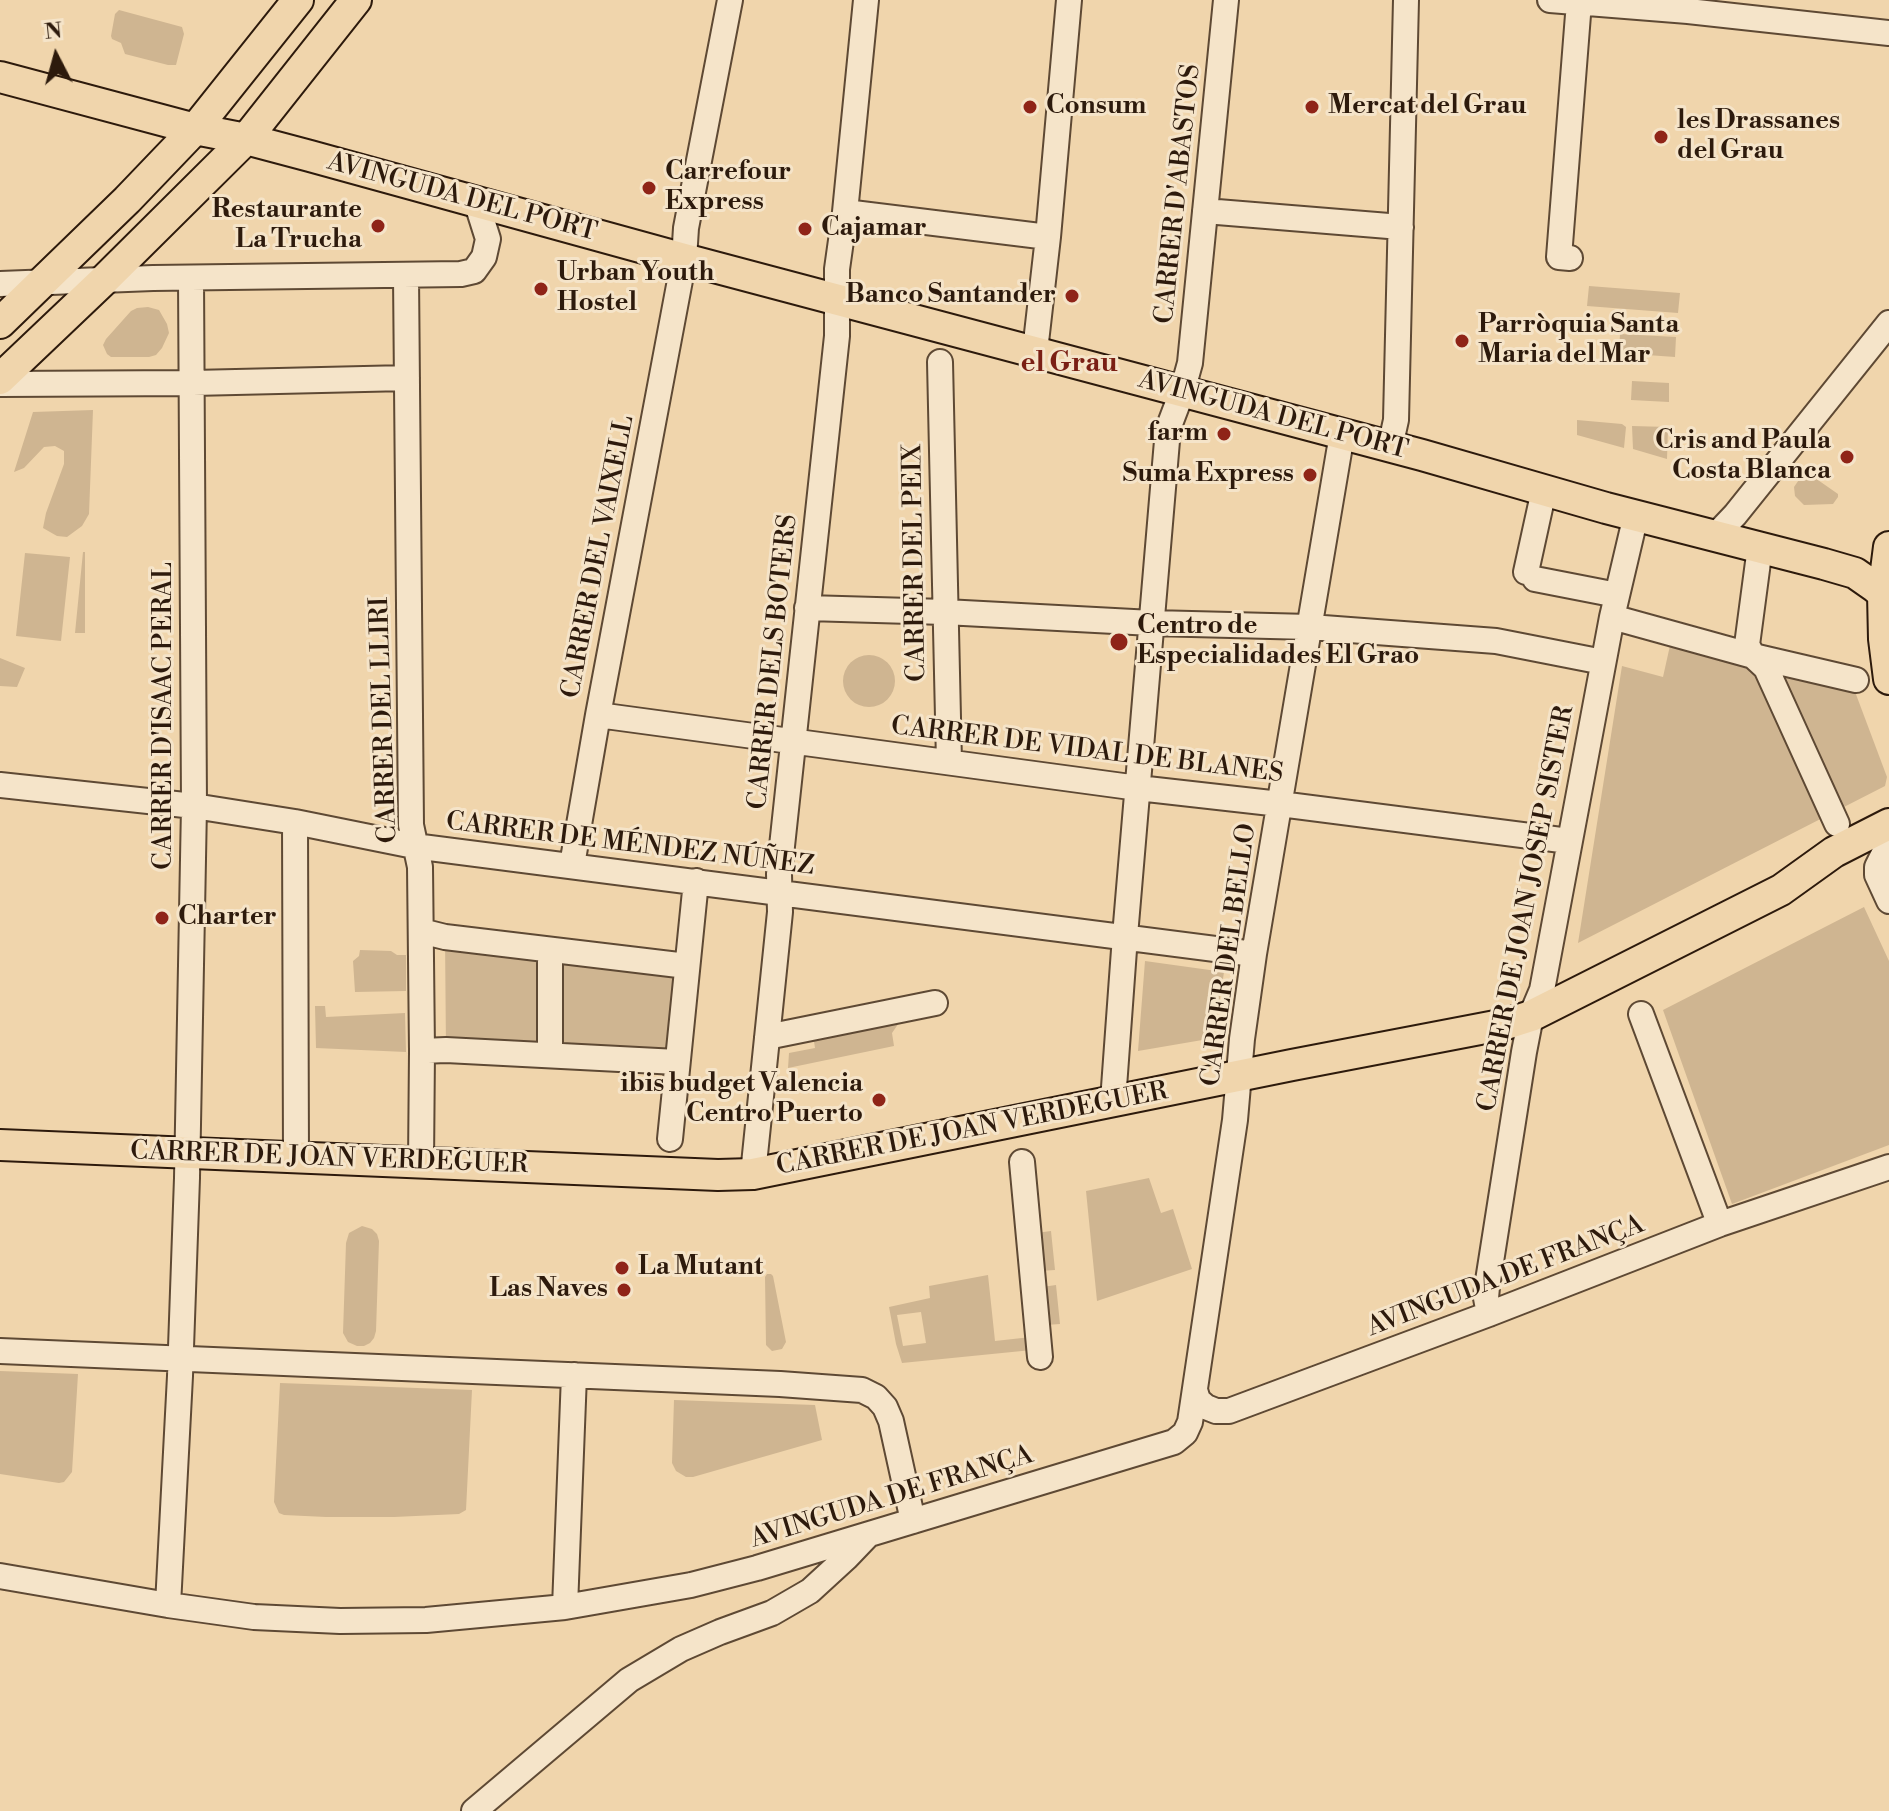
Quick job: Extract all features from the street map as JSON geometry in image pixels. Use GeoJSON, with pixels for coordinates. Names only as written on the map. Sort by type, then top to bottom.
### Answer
{"type":"FeatureCollection","features":[{"type":"Feature","properties":{"kind":"main road"},"geometry":{"type":"LineString","coordinates":[[0,323],[195,129],[298,0]]}},
{"type":"Feature","properties":{"kind":"main road"},"geometry":{"type":"LineString","coordinates":[[0,381],[246,139],[356,0]]}},
{"type":"Feature","properties":{"kind":"main road","name":"AVINGUDA DEL PORT"},"geometry":{"type":"LineString","coordinates":[[0,77],[195,129],[246,139],[1715,536],[1882,577]]}},
{"type":"Feature","properties":{"kind":"main road"},"geometry":{"type":"LineString","coordinates":[[1882,577],[1889,679]]}},
{"type":"Feature","properties":{"kind":"main road","name":"CARRER DE JOAN VERDEGUER"},"geometry":{"type":"LineString","coordinates":[[0,1145],[753,1174],[1506,1024],[1531,1016],[1781,890],[1834,852],[1889,824]]}},
{"type":"Feature","properties":{"kind":"main road"},"geometry":{"type":"LineString","coordinates":[[1781,890],[1844,868],[1889,845]]}},
{"type":"Feature","properties":{"kind":"street","name":"CARRER DEL VAIXELL"},"geometry":{"type":"LineString","coordinates":[[572,865],[730,0]]}},
{"type":"Feature","properties":{"kind":"street","name":"CARRER DELS BOTERS"},"geometry":{"type":"LineString","coordinates":[[753,1174],[780,912],[779,874],[837,336],[837,269],[866,0]]}},
{"type":"Feature","properties":{"kind":"street"},"geometry":{"type":"LineString","coordinates":[[1035,351],[1069,0]]}},
{"type":"Feature","properties":{"kind":"street","name":"CARRER D'ABASTOS"},"geometry":{"type":"LineString","coordinates":[[1113,1101],[1168,429],[1190,363],[1226,0]]}},
{"type":"Feature","properties":{"kind":"street"},"geometry":{"type":"LineString","coordinates":[[1390,447],[1396,420],[1406,0]]}},
{"type":"Feature","properties":{"kind":"street"},"geometry":{"type":"LineString","coordinates":[[1550,0],[1689,5],[1889,33]]}},
{"type":"Feature","properties":{"kind":"street"},"geometry":{"type":"LineString","coordinates":[[1565,1],[1559,257],[1570,258]]}},
{"type":"Feature","properties":{"kind":"street"},"geometry":{"type":"LineString","coordinates":[[0,284],[461,274],[474,271],[484,257],[488,239],[476,201]]}},
{"type":"Feature","properties":{"kind":"street"},"geometry":{"type":"LineString","coordinates":[[1205,211],[1401,227]]}},
{"type":"Feature","properties":{"kind":"street"},"geometry":{"type":"LineString","coordinates":[[845,212],[1048,237]]}},
{"type":"Feature","properties":{"kind":"street","name":"CARRER DEL LLIRI"},"geometry":{"type":"LineString","coordinates":[[406,276],[411,825],[420,867],[421,1163]]}},
{"type":"Feature","properties":{"kind":"street","name":"CARRER D'ISAAC PERAL"},"geometry":{"type":"LineString","coordinates":[[168,1605],[188,1153],[194,806],[191,278]]}},
{"type":"Feature","properties":{"kind":"street"},"geometry":{"type":"LineString","coordinates":[[1715,536],[1889,323]]}},
{"type":"Feature","properties":{"kind":"street","name":"CARRER DEL PEIX"},"geometry":{"type":"LineString","coordinates":[[940,362],[949,762]]}},
{"type":"Feature","properties":{"kind":"street"},"geometry":{"type":"LineString","coordinates":[[0,381],[193,383],[407,378]]}},
{"type":"Feature","properties":{"kind":"street","name":"CARRER DEL BELLO"},"geometry":{"type":"LineString","coordinates":[[1195,1390],[1235,1120],[1254,954],[1342,434]]}},
{"type":"Feature","properties":{"kind":"street"},"geometry":{"type":"LineString","coordinates":[[1544,490],[1530,576],[1753,656],[1856,680]]}},
{"type":"Feature","properties":{"kind":"street","name":"CARRER DE JOAN JOSEP SISTER"},"geometry":{"type":"LineString","coordinates":[[1489,1314],[1487,1287],[1531,1016],[1542,990],[1614,606],[1636,515]]}},
{"type":"Feature","properties":{"kind":"street"},"geometry":{"type":"LineString","coordinates":[[1760,547],[1747,645],[1766,668],[1837,824]]}},
{"type":"Feature","properties":{"kind":"street"},"geometry":{"type":"LineString","coordinates":[[807,608],[1310,627],[1496,641],[1603,662]]}},
{"type":"Feature","properties":{"kind":"street","name":"CARRER DE VIDAL DE BLANES"},"geometry":{"type":"LineString","coordinates":[[598,715],[1138,788],[1569,841]]}},
{"type":"Feature","properties":{"kind":"street","name":"CARRER DE MÉNDEZ NÚÑEZ"},"geometry":{"type":"LineString","coordinates":[[0,785],[194,806],[414,846],[1254,954]]}},
{"type":"Feature","properties":{"kind":"street"},"geometry":{"type":"LineString","coordinates":[[295,822],[296,1157]]}},
{"type":"Feature","properties":{"kind":"street"},"geometry":{"type":"LineString","coordinates":[[1889,845],[1877,867],[1877,875],[1889,901]]}},
{"type":"Feature","properties":{"kind":"street"},"geometry":{"type":"LineString","coordinates":[[670,1139],[696,881]]}},
{"type":"Feature","properties":{"kind":"street"},"geometry":{"type":"LineString","coordinates":[[421,931],[445,937],[687,966]]}},
{"type":"Feature","properties":{"kind":"street"},"geometry":{"type":"LineString","coordinates":[[550,950],[550,1055]]}},
{"type":"Feature","properties":{"kind":"street"},"geometry":{"type":"LineString","coordinates":[[767,1037],[935,1003]]}},
{"type":"Feature","properties":{"kind":"street"},"geometry":{"type":"LineString","coordinates":[[1641,1014],[1718,1220]]}},
{"type":"Feature","properties":{"kind":"street"},"geometry":{"type":"LineString","coordinates":[[422,1051],[677,1062]]}},
{"type":"Feature","properties":{"kind":"street"},"geometry":{"type":"LineString","coordinates":[[1022,1162],[1040,1357]]}},
{"type":"Feature","properties":{"kind":"street","name":"AVINGUDA DE FRANÇA"},"geometry":{"type":"LineString","coordinates":[[1195,1390],[1198,1400],[1206,1407],[1229,1411],[1489,1314],[1718,1220],[1889,1167]]}},
{"type":"Feature","properties":{"kind":"street"},"geometry":{"type":"LineString","coordinates":[[0,1351],[862,1390],[876,1397],[891,1421],[913,1521]]}},
{"type":"Feature","properties":{"kind":"street"},"geometry":{"type":"LineString","coordinates":[[565,1607],[574,1375]]}},
{"type":"Feature","properties":{"kind":"street","name":"AVINGUDA DE FRANÇA"},"geometry":{"type":"LineString","coordinates":[[0,1576],[254,1617],[340,1621],[426,1620],[565,1607],[691,1585],[757,1568],[1174,1442],[1185,1433],[1190,1422],[1195,1390]]}},
{"type":"Feature","properties":{"kind":"street"},"geometry":{"type":"LineString","coordinates":[[474,1811],[629,1680],[681,1649],[772,1613],[810,1591],[868,1535]]}},
{"type":"Feature","properties":{"kind":"shaded area"},"geometry":{"type":"Polygon","coordinates":[[[119,10],[182,27],[184,34],[176,65],[125,54],[121,43],[111,36],[115,14],[119,10]]]}},
{"type":"Feature","properties":{"kind":"shaded area"},"geometry":{"type":"Polygon","coordinates":[[[1589,286],[1680,293],[1678,313],[1587,306],[1589,286]]]}},
{"type":"Feature","properties":{"kind":"shaded area"},"geometry":{"type":"Polygon","coordinates":[[[148,307],[159,310],[169,333],[156,355],[111,357],[107,354],[103,345],[106,339],[131,311],[148,307]]]}},
{"type":"Feature","properties":{"kind":"shaded area"},"geometry":{"type":"Polygon","coordinates":[[[1620,334],[1676,337],[1675,357],[1619,353],[1620,334]]]}},
{"type":"Feature","properties":{"kind":"shaded area"},"geometry":{"type":"Polygon","coordinates":[[[1632,381],[1669,383],[1669,402],[1631,400],[1632,381]]]}},
{"type":"Feature","properties":{"kind":"shaded area"},"geometry":{"type":"Polygon","coordinates":[[[93,410],[89,514],[82,526],[67,537],[57,536],[43,528],[64,464],[64,451],[55,446],[44,447],[24,468],[14,472],[33,412],[93,410]]]}},
{"type":"Feature","properties":{"kind":"shaded area"},"geometry":{"type":"Polygon","coordinates":[[[1577,420],[1622,424],[1626,427],[1624,448],[1577,435],[1577,420]]]}},
{"type":"Feature","properties":{"kind":"shaded area"},"geometry":{"type":"Polygon","coordinates":[[[1632,426],[1668,427],[1667,459],[1633,449],[1632,426]]]}},
{"type":"Feature","properties":{"kind":"shaded area"},"geometry":{"type":"Polygon","coordinates":[[[1805,471],[1838,494],[1833,504],[1804,505],[1795,496],[1794,487],[1805,471]]]}},
{"type":"Feature","properties":{"kind":"shaded area"},"geometry":{"type":"Polygon","coordinates":[[[83,552],[85,633],[75,633],[83,552]]]}},
{"type":"Feature","properties":{"kind":"shaded area"},"geometry":{"type":"Polygon","coordinates":[[[25,553],[70,557],[61,641],[16,636],[25,553]]]}},
{"type":"Feature","properties":{"kind":"shaded area"},"geometry":{"type":"Polygon","coordinates":[[[1671,641],[1851,681],[1887,777],[1885,786],[1578,943],[1622,666],[1663,677],[1671,641]]]}},
{"type":"Feature","properties":{"kind":"shaded area"},"geometry":{"type":"Polygon","coordinates":[[[869,655],[887,663],[895,681],[887,699],[869,707],[851,699],[843,681],[851,663],[869,655]]]}},
{"type":"Feature","properties":{"kind":"shaded area"},"geometry":{"type":"Polygon","coordinates":[[[0,658],[25,668],[17,687],[0,686],[0,658]]]}},
{"type":"Feature","properties":{"kind":"shaded area"},"geometry":{"type":"Polygon","coordinates":[[[1864,907],[1889,961],[1889,1145],[1732,1204],[1663,1010],[1864,907]]]}},
{"type":"Feature","properties":{"kind":"shaded area"},"geometry":{"type":"Polygon","coordinates":[[[445,937],[676,965],[665,1061],[446,1050],[445,937]]]}},
{"type":"Feature","properties":{"kind":"shaded area"},"geometry":{"type":"Polygon","coordinates":[[[360,950],[406,955],[406,991],[355,992],[353,961],[360,950]]]}},
{"type":"Feature","properties":{"kind":"shaded area"},"geometry":{"type":"Polygon","coordinates":[[[1145,961],[1224,972],[1214,1038],[1138,1051],[1145,961]]]}},
{"type":"Feature","properties":{"kind":"shaded area"},"geometry":{"type":"Polygon","coordinates":[[[315,1006],[325,1006],[326,1017],[405,1013],[406,1052],[316,1048],[315,1006]]]}},
{"type":"Feature","properties":{"kind":"shaded area"},"geometry":{"type":"Polygon","coordinates":[[[903,1017],[892,1033],[894,1046],[788,1068],[789,1053],[815,1048],[813,1035],[903,1017]]]}},
{"type":"Feature","properties":{"kind":"shaded area"},"geometry":{"type":"Polygon","coordinates":[[[1149,1178],[1161,1213],[1173,1209],[1192,1269],[1097,1301],[1086,1191],[1149,1178]]]}},
{"type":"Feature","properties":{"kind":"shaded area"},"geometry":{"type":"Polygon","coordinates":[[[362,1226],[372,1229],[379,1241],[376,1331],[370,1343],[357,1346],[348,1342],[343,1333],[346,1243],[349,1233],[362,1226]]]}},
{"type":"Feature","properties":{"kind":"shaded area"},"geometry":{"type":"Polygon","coordinates":[[[1051,1231],[1055,1270],[1040,1271],[1036,1233],[1051,1231]]]}},
{"type":"Feature","properties":{"kind":"shaded area"},"geometry":{"type":"Polygon","coordinates":[[[771,1274],[786,1342],[782,1349],[772,1351],[766,1345],[765,1277],[771,1274]]]}},
{"type":"Feature","properties":{"kind":"shaded area"},"geometry":{"type":"Polygon","coordinates":[[[988,1275],[995,1341],[1031,1337],[1032,1350],[902,1363],[889,1307],[930,1298],[929,1286],[988,1275]],[[921,1312],[897,1315],[903,1346],[926,1343],[921,1312]]]}},
{"type":"Feature","properties":{"kind":"shaded area"},"geometry":{"type":"Polygon","coordinates":[[[1056,1285],[1060,1324],[1046,1325],[1042,1287],[1056,1285]]]}},
{"type":"Feature","properties":{"kind":"shaded area"},"geometry":{"type":"Polygon","coordinates":[[[0,1371],[78,1374],[72,1472],[64,1482],[0,1474],[0,1371]]]}},
{"type":"Feature","properties":{"kind":"shaded area"},"geometry":{"type":"Polygon","coordinates":[[[280,1383],[472,1390],[466,1510],[459,1514],[394,1517],[279,1513],[274,1502],[280,1383]]]}},
{"type":"Feature","properties":{"kind":"shaded area"},"geometry":{"type":"Polygon","coordinates":[[[674,1400],[815,1405],[822,1440],[686,1477],[676,1471],[672,1463],[674,1400]]]}},
{"type":"Feature","properties":{"kind":"place","name":"Consum"},"geometry":{"type":"Point","coordinates":[1030,107]}},
{"type":"Feature","properties":{"kind":"place","name":"Mercat del Grau"},"geometry":{"type":"Point","coordinates":[1312,107]}},
{"type":"Feature","properties":{"kind":"place","name":"les Drassanes del Grau"},"geometry":{"type":"Point","coordinates":[1661,137]}},
{"type":"Feature","properties":{"kind":"place","name":"Carrefour Express"},"geometry":{"type":"Point","coordinates":[649,188]}},
{"type":"Feature","properties":{"kind":"place","name":"Restaurante La Trucha"},"geometry":{"type":"Point","coordinates":[378,226]}},
{"type":"Feature","properties":{"kind":"place","name":"Cajamar"},"geometry":{"type":"Point","coordinates":[805,229]}},
{"type":"Feature","properties":{"kind":"place","name":"Urban Youth Hostel"},"geometry":{"type":"Point","coordinates":[541,289]}},
{"type":"Feature","properties":{"kind":"place","name":"Banco Santander"},"geometry":{"type":"Point","coordinates":[1072,296]}},
{"type":"Feature","properties":{"kind":"place","name":"Parròquia Santa Maria del Mar"},"geometry":{"type":"Point","coordinates":[1462,341]}},
{"type":"Feature","properties":{"kind":"place","name":"farm"},"geometry":{"type":"Point","coordinates":[1224,434]}},
{"type":"Feature","properties":{"kind":"place","name":"Cris and Paula Costa Blanca"},"geometry":{"type":"Point","coordinates":[1847,457]}},
{"type":"Feature","properties":{"kind":"place","name":"Suma Express"},"geometry":{"type":"Point","coordinates":[1310,475]}},
{"type":"Feature","properties":{"kind":"place","name":"Centro de Especialidades El Grao"},"geometry":{"type":"Point","coordinates":[1119,642]}},
{"type":"Feature","properties":{"kind":"place","name":"Charter"},"geometry":{"type":"Point","coordinates":[162,918]}},
{"type":"Feature","properties":{"kind":"place","name":"ibis budget Valencia Centro Puerto"},"geometry":{"type":"Point","coordinates":[879,1100]}},
{"type":"Feature","properties":{"kind":"place","name":"La Mutant"},"geometry":{"type":"Point","coordinates":[622,1268]}},
{"type":"Feature","properties":{"kind":"place","name":"Las Naves"},"geometry":{"type":"Point","coordinates":[624,1290]}},
{"type":"Feature","properties":{"kind":"district","name":"el Grau"},"geometry":{"type":"Point","coordinates":[1069,364]}}]}
